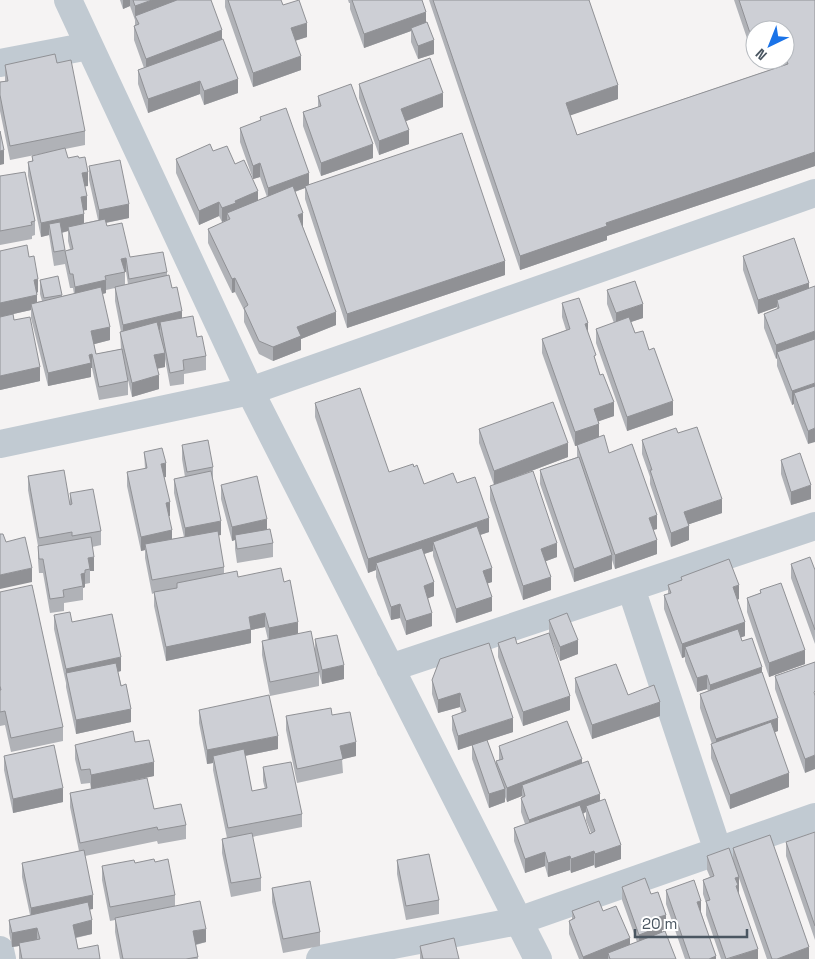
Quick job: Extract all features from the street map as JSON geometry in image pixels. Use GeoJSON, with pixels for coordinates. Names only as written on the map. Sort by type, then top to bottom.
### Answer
{"type":"FeatureCollection","features":[{"type":"Feature","properties":{"kind":"street"},"geometry":{"type":"LineString","coordinates":[[68,0],[250,391],[538,959]]}},
{"type":"Feature","properties":{"kind":"street"},"geometry":{"type":"LineString","coordinates":[[0,63],[89,46]]}},
{"type":"Feature","properties":{"kind":"street"},"geometry":{"type":"LineString","coordinates":[[0,444],[250,391],[815,193]]}},
{"type":"Feature","properties":{"kind":"street"},"geometry":{"type":"LineString","coordinates":[[390,668],[815,526]]}},
{"type":"Feature","properties":{"kind":"street"},"geometry":{"type":"LineString","coordinates":[[630,588],[718,851]]}},
{"type":"Feature","properties":{"kind":"street"},"geometry":{"type":"LineString","coordinates":[[320,959],[518,921],[815,817]]}},
{"type":"Feature","properties":{"kind":"street"},"geometry":{"type":"LineString","coordinates":[[0,950],[2,959]]}},
{"type":"Feature","properties":{"kind":"building"},"geometry":{"type":"Polygon","coordinates":[[[133,0],[152,0],[135,6],[133,0]]]}},
{"type":"Feature","properties":{"kind":"building"},"geometry":{"type":"Polygon","coordinates":[[[177,0],[211,0],[222,30],[146,59],[134,26],[139,24],[135,16],[177,0]]]}},
{"type":"Feature","properties":{"kind":"building"},"geometry":{"type":"Polygon","coordinates":[[[228,0],[281,0],[283,5],[299,0],[307,23],[291,28],[301,56],[253,73],[228,0]]]}},
{"type":"Feature","properties":{"kind":"building"},"geometry":{"type":"Polygon","coordinates":[[[352,0],[422,0],[426,12],[364,34],[352,0]]]}},
{"type":"Feature","properties":{"kind":"building"},"geometry":{"type":"Polygon","coordinates":[[[433,0],[589,0],[618,85],[566,103],[577,135],[770,70],[795,70],[795,20],[746,20],[739,0],[815,0],[815,152],[606,223],[607,226],[520,256],[433,0]]]}},
{"type":"Feature","properties":{"kind":"building"},"geometry":{"type":"Polygon","coordinates":[[[427,22],[434,40],[418,46],[411,28],[427,22]]]}},
{"type":"Feature","properties":{"kind":"building"},"geometry":{"type":"Polygon","coordinates":[[[223,39],[238,79],[204,91],[200,81],[148,99],[138,70],[223,39]]]}},
{"type":"Feature","properties":{"kind":"building"},"geometry":{"type":"Polygon","coordinates":[[[55,54],[57,63],[71,60],[85,131],[10,146],[0,95],[0,82],[8,81],[5,65],[55,54]]]}},
{"type":"Feature","properties":{"kind":"building"},"geometry":{"type":"Polygon","coordinates":[[[430,58],[443,93],[401,109],[409,130],[379,141],[359,84],[430,58]]]}},
{"type":"Feature","properties":{"kind":"building"},"geometry":{"type":"Polygon","coordinates":[[[351,84],[373,144],[321,163],[303,112],[321,106],[318,96],[351,84]]]}},
{"type":"Feature","properties":{"kind":"building"},"geometry":{"type":"Polygon","coordinates":[[[286,108],[309,173],[268,188],[260,163],[253,166],[240,128],[261,120],[260,117],[286,108]]]}},
{"type":"Feature","properties":{"kind":"building"},"geometry":{"type":"Polygon","coordinates":[[[0,131],[4,150],[0,151],[0,131]]]}},
{"type":"Feature","properties":{"kind":"building"},"geometry":{"type":"Polygon","coordinates":[[[462,133],[505,261],[347,314],[305,186],[462,133]]]}},
{"type":"Feature","properties":{"kind":"building"},"geometry":{"type":"Polygon","coordinates":[[[210,144],[213,151],[227,146],[235,164],[244,160],[258,191],[222,208],[219,202],[199,211],[176,159],[210,144]]]}},
{"type":"Feature","properties":{"kind":"building"},"geometry":{"type":"Polygon","coordinates":[[[65,148],[68,158],[85,157],[88,172],[82,173],[87,196],[81,197],[84,214],[41,223],[28,162],[33,161],[32,156],[65,148]]]}},
{"type":"Feature","properties":{"kind":"building"},"geometry":{"type":"Polygon","coordinates":[[[120,160],[129,204],[99,210],[89,166],[120,160]]]}},
{"type":"Feature","properties":{"kind":"building"},"geometry":{"type":"Polygon","coordinates":[[[25,172],[35,221],[31,222],[32,225],[0,231],[0,176],[25,172]]]}},
{"type":"Feature","properties":{"kind":"building"},"geometry":{"type":"Polygon","coordinates":[[[293,186],[303,213],[298,215],[336,312],[297,327],[301,336],[273,347],[259,341],[244,308],[248,305],[235,278],[232,279],[208,229],[230,219],[227,213],[293,186]]]}},
{"type":"Feature","properties":{"kind":"building"},"geometry":{"type":"Polygon","coordinates":[[[105,219],[107,226],[122,223],[130,257],[163,252],[167,272],[129,279],[126,258],[121,259],[125,272],[105,276],[106,280],[75,287],[73,274],[70,274],[65,251],[73,249],[68,227],[105,219]]]}},
{"type":"Feature","properties":{"kind":"building"},"geometry":{"type":"Polygon","coordinates":[[[60,222],[65,250],[54,252],[49,224],[60,222]]]}},
{"type":"Feature","properties":{"kind":"building"},"geometry":{"type":"Polygon","coordinates":[[[794,238],[809,283],[758,300],[743,256],[794,238]]]}},
{"type":"Feature","properties":{"kind":"building"},"geometry":{"type":"Polygon","coordinates":[[[27,245],[29,257],[34,256],[38,279],[34,280],[37,295],[0,303],[0,251],[27,245]]]}},
{"type":"Feature","properties":{"kind":"building"},"geometry":{"type":"Polygon","coordinates":[[[169,275],[172,288],[177,287],[182,311],[123,325],[115,287],[169,275]]]}},
{"type":"Feature","properties":{"kind":"building"},"geometry":{"type":"Polygon","coordinates":[[[58,276],[62,295],[44,298],[40,280],[58,276]]]}},
{"type":"Feature","properties":{"kind":"building"},"geometry":{"type":"Polygon","coordinates":[[[635,281],[643,304],[616,313],[607,290],[635,281]]]}},
{"type":"Feature","properties":{"kind":"building"},"geometry":{"type":"Polygon","coordinates":[[[815,286],[815,331],[776,345],[764,314],[779,308],[777,300],[815,286]]]}},
{"type":"Feature","properties":{"kind":"building"},"geometry":{"type":"Polygon","coordinates":[[[101,287],[110,327],[91,331],[96,354],[122,349],[128,381],[99,387],[92,354],[89,355],[91,363],[48,373],[31,304],[101,287]]]}},
{"type":"Feature","properties":{"kind":"building"},"geometry":{"type":"Polygon","coordinates":[[[579,298],[588,323],[585,324],[596,355],[594,356],[600,375],[603,374],[614,402],[594,409],[599,424],[575,432],[542,339],[570,329],[562,303],[579,298]]]}},
{"type":"Feature","properties":{"kind":"building"},"geometry":{"type":"Polygon","coordinates":[[[13,314],[14,320],[30,317],[40,367],[0,376],[0,317],[13,314]]]}},
{"type":"Feature","properties":{"kind":"building"},"geometry":{"type":"Polygon","coordinates":[[[193,316],[197,337],[202,336],[206,356],[183,360],[184,370],[170,373],[160,322],[193,316]]]}},
{"type":"Feature","properties":{"kind":"building"},"geometry":{"type":"Polygon","coordinates":[[[629,317],[635,333],[643,331],[649,350],[654,348],[673,401],[627,417],[596,329],[629,317]]]}},
{"type":"Feature","properties":{"kind":"building"},"geometry":{"type":"Polygon","coordinates":[[[157,322],[165,353],[154,355],[159,375],[132,383],[120,332],[157,322]]]}},
{"type":"Feature","properties":{"kind":"building"},"geometry":{"type":"Polygon","coordinates":[[[815,339],[815,383],[792,391],[777,352],[815,339]]]}},
{"type":"Feature","properties":{"kind":"building"},"geometry":{"type":"Polygon","coordinates":[[[815,386],[815,428],[808,431],[794,393],[815,386]]]}},
{"type":"Feature","properties":{"kind":"building"},"geometry":{"type":"Polygon","coordinates":[[[360,388],[389,472],[413,464],[414,467],[417,465],[424,484],[453,473],[457,483],[475,477],[489,518],[368,559],[315,403],[360,388]]]}},
{"type":"Feature","properties":{"kind":"building"},"geometry":{"type":"Polygon","coordinates":[[[553,402],[568,443],[494,471],[479,429],[553,402]]]}},
{"type":"Feature","properties":{"kind":"building"},"geometry":{"type":"Polygon","coordinates":[[[697,427],[722,499],[684,512],[689,526],[671,533],[642,440],[676,428],[678,433],[697,427]]]}},
{"type":"Feature","properties":{"kind":"building"},"geometry":{"type":"Polygon","coordinates":[[[604,435],[609,453],[632,444],[657,515],[649,518],[657,540],[615,555],[577,445],[604,435]]]}},
{"type":"Feature","properties":{"kind":"building"},"geometry":{"type":"Polygon","coordinates":[[[208,440],[213,467],[187,472],[182,445],[208,440]]]}},
{"type":"Feature","properties":{"kind":"building"},"geometry":{"type":"Polygon","coordinates":[[[162,448],[166,463],[161,464],[170,502],[166,503],[172,530],[141,537],[127,472],[147,468],[144,452],[162,448]]]}},
{"type":"Feature","properties":{"kind":"building"},"geometry":{"type":"Polygon","coordinates":[[[800,453],[811,485],[791,492],[781,460],[800,453]]]}},
{"type":"Feature","properties":{"kind":"building"},"geometry":{"type":"Polygon","coordinates":[[[579,457],[612,555],[574,569],[540,470],[579,457]]]}},
{"type":"Feature","properties":{"kind":"building"},"geometry":{"type":"Polygon","coordinates":[[[64,470],[70,505],[72,504],[70,493],[93,489],[101,531],[72,536],[72,532],[39,538],[28,476],[64,470]]]}},
{"type":"Feature","properties":{"kind":"building"},"geometry":{"type":"Polygon","coordinates":[[[211,471],[221,521],[185,528],[174,479],[211,471]]]}},
{"type":"Feature","properties":{"kind":"building"},"geometry":{"type":"Polygon","coordinates":[[[533,471],[557,543],[541,549],[551,577],[523,586],[490,486],[533,471]]]}},
{"type":"Feature","properties":{"kind":"building"},"geometry":{"type":"Polygon","coordinates":[[[257,476],[267,519],[232,527],[221,485],[257,476]]]}},
{"type":"Feature","properties":{"kind":"building"},"geometry":{"type":"Polygon","coordinates":[[[477,526],[492,568],[483,571],[492,597],[456,609],[433,542],[477,526]]]}},
{"type":"Feature","properties":{"kind":"building"},"geometry":{"type":"Polygon","coordinates":[[[270,529],[273,543],[237,549],[235,535],[270,529]]]}},
{"type":"Feature","properties":{"kind":"building"},"geometry":{"type":"Polygon","coordinates":[[[218,531],[224,567],[152,580],[145,544],[218,531]]]}},
{"type":"Feature","properties":{"kind":"building"},"geometry":{"type":"Polygon","coordinates":[[[0,534],[3,534],[6,542],[25,537],[32,568],[0,575],[0,534]]]}},
{"type":"Feature","properties":{"kind":"building"},"geometry":{"type":"Polygon","coordinates":[[[91,537],[94,557],[88,558],[90,569],[85,570],[85,573],[81,574],[83,586],[63,590],[64,597],[50,599],[43,559],[39,559],[38,546],[91,537]]]}},
{"type":"Feature","properties":{"kind":"building"},"geometry":{"type":"Polygon","coordinates":[[[422,548],[434,582],[424,586],[432,613],[406,621],[400,604],[391,607],[376,563],[422,548]]]}},
{"type":"Feature","properties":{"kind":"building"},"geometry":{"type":"Polygon","coordinates":[[[810,557],[815,570],[815,630],[791,564],[810,557]]]}},
{"type":"Feature","properties":{"kind":"building"},"geometry":{"type":"Polygon","coordinates":[[[729,559],[739,585],[733,587],[745,622],[682,644],[664,595],[671,593],[668,585],[682,580],[681,577],[729,559]]]}},
{"type":"Feature","properties":{"kind":"building"},"geometry":{"type":"Polygon","coordinates":[[[281,568],[284,582],[290,580],[298,622],[269,628],[265,613],[249,617],[251,629],[166,647],[154,592],[177,588],[177,583],[237,571],[238,577],[281,568]]]}},
{"type":"Feature","properties":{"kind":"building"},"geometry":{"type":"Polygon","coordinates":[[[781,583],[805,650],[769,663],[747,598],[761,593],[760,590],[781,583]]]}},
{"type":"Feature","properties":{"kind":"building"},"geometry":{"type":"Polygon","coordinates":[[[32,585],[63,727],[11,738],[5,711],[0,712],[0,592],[32,585]]]}},
{"type":"Feature","properties":{"kind":"building"},"geometry":{"type":"Polygon","coordinates":[[[70,612],[72,622],[112,614],[121,657],[66,669],[54,615],[70,612]]]}},
{"type":"Feature","properties":{"kind":"building"},"geometry":{"type":"Polygon","coordinates":[[[567,613],[578,640],[560,647],[549,620],[567,613]]]}},
{"type":"Feature","properties":{"kind":"building"},"geometry":{"type":"Polygon","coordinates":[[[738,629],[742,641],[752,638],[762,667],[710,685],[707,675],[697,678],[685,647],[738,629]]]}},
{"type":"Feature","properties":{"kind":"building"},"geometry":{"type":"Polygon","coordinates":[[[311,631],[319,672],[270,682],[262,641],[311,631]]]}},
{"type":"Feature","properties":{"kind":"building"},"geometry":{"type":"Polygon","coordinates":[[[549,633],[570,696],[523,712],[498,643],[515,637],[517,644],[549,633]]]}},
{"type":"Feature","properties":{"kind":"building"},"geometry":{"type":"Polygon","coordinates":[[[337,635],[344,665],[322,670],[315,639],[337,635]]]}},
{"type":"Feature","properties":{"kind":"building"},"geometry":{"type":"Polygon","coordinates":[[[489,643],[513,718],[458,736],[452,716],[466,711],[460,693],[438,700],[432,680],[440,659],[489,643]]]}},
{"type":"Feature","properties":{"kind":"building"},"geometry":{"type":"Polygon","coordinates":[[[815,662],[815,755],[805,759],[775,676],[815,662]]]}},
{"type":"Feature","properties":{"kind":"building"},"geometry":{"type":"Polygon","coordinates":[[[116,663],[121,686],[126,684],[131,709],[76,720],[66,673],[116,663]]]}},
{"type":"Feature","properties":{"kind":"building"},"geometry":{"type":"Polygon","coordinates":[[[616,664],[628,695],[654,685],[660,702],[592,725],[575,678],[616,664]]]}},
{"type":"Feature","properties":{"kind":"building"},"geometry":{"type":"Polygon","coordinates":[[[762,672],[778,718],[716,739],[700,694],[762,672]]]}},
{"type":"Feature","properties":{"kind":"building"},"geometry":{"type":"Polygon","coordinates":[[[269,695],[278,736],[207,750],[199,710],[269,695]]]}},
{"type":"Feature","properties":{"kind":"building"},"geometry":{"type":"Polygon","coordinates":[[[331,708],[332,715],[350,712],[356,742],[340,746],[343,759],[297,769],[286,716],[331,708]]]}},
{"type":"Feature","properties":{"kind":"building"},"geometry":{"type":"Polygon","coordinates":[[[567,721],[582,759],[507,788],[496,761],[503,759],[499,746],[567,721]]]}},
{"type":"Feature","properties":{"kind":"building"},"geometry":{"type":"Polygon","coordinates":[[[771,722],[789,773],[730,795],[711,744],[771,722]]]}},
{"type":"Feature","properties":{"kind":"building"},"geometry":{"type":"Polygon","coordinates":[[[133,731],[135,742],[149,740],[154,762],[91,775],[90,769],[81,770],[75,745],[133,731]]]}},
{"type":"Feature","properties":{"kind":"building"},"geometry":{"type":"Polygon","coordinates":[[[487,740],[505,789],[489,794],[472,745],[487,740]]]}},
{"type":"Feature","properties":{"kind":"building"},"geometry":{"type":"Polygon","coordinates":[[[54,745],[63,788],[13,799],[4,756],[54,745]]]}},
{"type":"Feature","properties":{"kind":"building"},"geometry":{"type":"Polygon","coordinates":[[[244,749],[252,791],[267,788],[263,767],[291,762],[302,814],[228,828],[213,756],[244,749]]]}},
{"type":"Feature","properties":{"kind":"building"},"geometry":{"type":"Polygon","coordinates":[[[588,761],[600,794],[529,820],[521,798],[525,796],[522,785],[588,761]]]}},
{"type":"Feature","properties":{"kind":"building"},"geometry":{"type":"Polygon","coordinates":[[[147,778],[154,809],[181,804],[186,825],[158,830],[157,827],[80,843],[70,793],[147,778]]]}},
{"type":"Feature","properties":{"kind":"building"},"geometry":{"type":"Polygon","coordinates":[[[605,799],[621,845],[595,854],[594,851],[571,859],[570,856],[548,863],[545,852],[525,859],[514,828],[580,805],[590,834],[595,831],[586,806],[605,799]]]}},
{"type":"Feature","properties":{"kind":"building"},"geometry":{"type":"Polygon","coordinates":[[[815,832],[815,926],[786,842],[815,832]]]}},
{"type":"Feature","properties":{"kind":"building"},"geometry":{"type":"Polygon","coordinates":[[[252,833],[261,878],[231,883],[222,839],[252,833]]]}},
{"type":"Feature","properties":{"kind":"building"},"geometry":{"type":"Polygon","coordinates":[[[770,835],[809,947],[777,959],[772,959],[733,848],[770,835]]]}},
{"type":"Feature","properties":{"kind":"building"},"geometry":{"type":"Polygon","coordinates":[[[729,848],[739,877],[735,878],[738,885],[736,886],[758,949],[726,959],[706,901],[710,900],[703,880],[714,876],[707,856],[729,848]]]}},
{"type":"Feature","properties":{"kind":"building"},"geometry":{"type":"Polygon","coordinates":[[[84,850],[93,895],[31,908],[22,863],[84,850]]]}},
{"type":"Feature","properties":{"kind":"building"},"geometry":{"type":"Polygon","coordinates":[[[429,854],[439,900],[406,906],[397,860],[429,854]]]}},
{"type":"Feature","properties":{"kind":"building"},"geometry":{"type":"Polygon","coordinates":[[[154,859],[155,862],[168,859],[175,895],[110,907],[102,866],[134,860],[135,863],[154,859]]]}},
{"type":"Feature","properties":{"kind":"building"},"geometry":{"type":"Polygon","coordinates":[[[645,878],[651,894],[658,892],[666,915],[659,917],[662,926],[639,935],[622,887],[645,878]]]}},
{"type":"Feature","properties":{"kind":"building"},"geometry":{"type":"Polygon","coordinates":[[[694,880],[701,901],[697,902],[716,956],[709,959],[690,959],[666,890],[694,880]]]}},
{"type":"Feature","properties":{"kind":"building"},"geometry":{"type":"Polygon","coordinates":[[[310,881],[320,932],[283,939],[272,888],[310,881]]]}},
{"type":"Feature","properties":{"kind":"building"},"geometry":{"type":"Polygon","coordinates":[[[200,901],[206,929],[193,931],[198,957],[186,959],[123,959],[115,918],[200,901]]]}},
{"type":"Feature","properties":{"kind":"building"},"geometry":{"type":"Polygon","coordinates":[[[599,901],[603,911],[616,906],[630,938],[583,957],[569,921],[575,918],[572,911],[599,901]]]}},
{"type":"Feature","properties":{"kind":"building"},"geometry":{"type":"Polygon","coordinates":[[[88,902],[92,920],[73,925],[78,949],[98,945],[100,959],[22,959],[19,943],[40,939],[37,928],[12,933],[9,920],[88,902]]]}},
{"type":"Feature","properties":{"kind":"building"},"geometry":{"type":"Polygon","coordinates":[[[665,931],[676,959],[610,959],[608,953],[665,931]]]}},
{"type":"Feature","properties":{"kind":"building"},"geometry":{"type":"Polygon","coordinates":[[[454,938],[459,959],[423,959],[420,946],[454,938]]]}}]}
